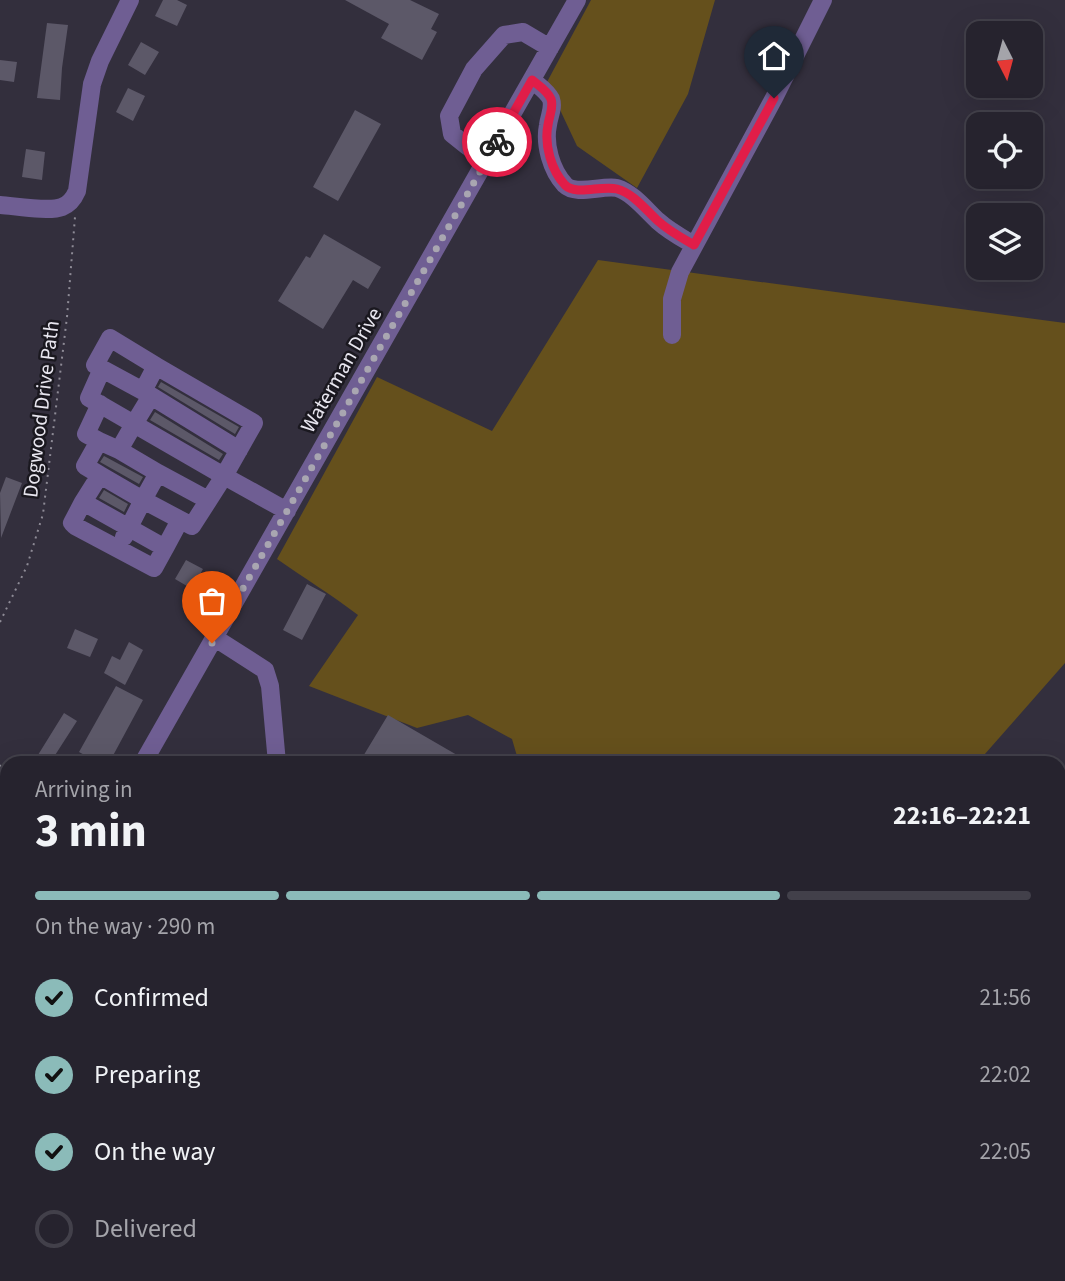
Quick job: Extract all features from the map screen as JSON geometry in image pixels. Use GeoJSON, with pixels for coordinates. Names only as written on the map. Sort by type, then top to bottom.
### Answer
{"type":"FeatureCollection","features":[{"type":"Feature","properties":{"kind":"street"},"geometry":{"type":"LineString","coordinates":[[0,205],[69,211],[70,202],[77,191],[90,96],[96,73],[130,0]]}},
{"type":"Feature","properties":{"kind":"street","name":"Waterman Drive"},"geometry":{"type":"LineString","coordinates":[[147,756],[577,0]]}},
{"type":"Feature","properties":{"kind":"street"},"geometry":{"type":"LineString","coordinates":[[672,335],[674,289],[680,272],[774,98],[823,0]]}},
{"type":"Feature","properties":{"kind":"street"},"geometry":{"type":"LineString","coordinates":[[487,158],[452,134],[449,116],[474,69],[504,35],[523,32],[550,48]]}},
{"type":"Feature","properties":{"kind":"street"},"geometry":{"type":"LineString","coordinates":[[532,80],[546,91],[551,101],[547,146],[555,168],[567,187],[575,190],[619,189],[667,228],[694,245]]}},
{"type":"Feature","properties":{"kind":"street"},"geometry":{"type":"LineString","coordinates":[[99,441],[85,466],[192,526],[224,476],[239,450],[254,423],[110,338],[94,365],[239,450]]}},
{"type":"Feature","properties":{"kind":"street"},"geometry":{"type":"LineString","coordinates":[[119,450],[134,424],[156,366]]}},
{"type":"Feature","properties":{"kind":"street"},"geometry":{"type":"LineString","coordinates":[[102,369],[89,398],[287,511]]}},
{"type":"Feature","properties":{"kind":"street"},"geometry":{"type":"LineString","coordinates":[[100,404],[86,434],[208,500]]}},
{"type":"Feature","properties":{"kind":"street"},"geometry":{"type":"LineString","coordinates":[[118,549],[158,473]]}},
{"type":"Feature","properties":{"kind":"street"},"geometry":{"type":"LineString","coordinates":[[100,475],[72,523],[75,526],[154,568],[180,520]]}},
{"type":"Feature","properties":{"kind":"street"},"geometry":{"type":"LineString","coordinates":[[83,502],[165,548]]}},
{"type":"Feature","properties":{"kind":"street"},"geometry":{"type":"LineString","coordinates":[[215,638],[265,670],[270,686],[276,756]]}},
{"type":"Feature","properties":{"kind":"path","name":"Dogwood Drive Path"},"geometry":{"type":"LineString","coordinates":[[0,622],[27,566],[43,514],[67,317],[69,211]]}},
{"type":"Feature","properties":{"kind":"shaded area"},"geometry":{"type":"Polygon","coordinates":[[[591,0],[715,0],[688,94],[637,188],[577,146],[547,82],[591,0]]]}},
{"type":"Feature","properties":{"kind":"shaded area"},"geometry":{"type":"Polygon","coordinates":[[[598,260],[1065,323],[1065,663],[983,756],[517,756],[512,739],[468,715],[417,728],[309,686],[358,615],[277,559],[377,377],[492,431],[598,260]]]}},
{"type":"Feature","properties":{"kind":"building"},"geometry":{"type":"Polygon","coordinates":[[[163,0],[177,0],[187,5],[177,26],[155,16],[163,0]]]}},
{"type":"Feature","properties":{"kind":"building"},"geometry":{"type":"Polygon","coordinates":[[[345,0],[410,0],[439,14],[431,29],[437,32],[422,60],[381,38],[389,24],[345,0]]]}},
{"type":"Feature","properties":{"kind":"building"},"geometry":{"type":"Polygon","coordinates":[[[47,23],[68,25],[60,100],[37,98],[47,23]]]}},
{"type":"Feature","properties":{"kind":"building"},"geometry":{"type":"Polygon","coordinates":[[[141,42],[159,52],[145,75],[128,65],[141,42]]]}},
{"type":"Feature","properties":{"kind":"building"},"geometry":{"type":"Polygon","coordinates":[[[0,60],[17,62],[14,82],[0,80],[0,60]]]}},
{"type":"Feature","properties":{"kind":"building"},"geometry":{"type":"Polygon","coordinates":[[[128,88],[145,96],[133,121],[116,112],[128,88]]]}},
{"type":"Feature","properties":{"kind":"building"},"geometry":{"type":"Polygon","coordinates":[[[355,110],[381,124],[338,201],[313,187],[355,110]]]}},
{"type":"Feature","properties":{"kind":"building"},"geometry":{"type":"Polygon","coordinates":[[[26,149],[45,152],[42,180],[22,177],[26,149]]]}},
{"type":"Feature","properties":{"kind":"building"},"geometry":{"type":"Polygon","coordinates":[[[324,234],[381,267],[368,289],[353,280],[323,329],[278,301],[306,256],[310,258],[324,234]]]}},
{"type":"Feature","properties":{"kind":"building"},"geometry":{"type":"Polygon","coordinates":[[[161,382],[239,427],[235,434],[158,387],[161,382]]]}},
{"type":"Feature","properties":{"kind":"building"},"geometry":{"type":"Polygon","coordinates":[[[155,412],[223,454],[219,460],[150,420],[155,412]]]}},
{"type":"Feature","properties":{"kind":"building"},"geometry":{"type":"Polygon","coordinates":[[[104,456],[143,477],[139,484],[100,462],[104,456]]]}},
{"type":"Feature","properties":{"kind":"building"},"geometry":{"type":"Polygon","coordinates":[[[6,477],[22,483],[1,538],[0,493],[6,477]]]}},
{"type":"Feature","properties":{"kind":"building"},"geometry":{"type":"Polygon","coordinates":[[[104,490],[128,504],[124,512],[99,498],[104,490]]]}},
{"type":"Feature","properties":{"kind":"building"},"geometry":{"type":"Polygon","coordinates":[[[186,560],[203,569],[192,589],[175,579],[186,560]]]}},
{"type":"Feature","properties":{"kind":"building"},"geometry":{"type":"Polygon","coordinates":[[[307,584],[326,594],[302,640],[283,630],[307,584]]]}},
{"type":"Feature","properties":{"kind":"building"},"geometry":{"type":"Polygon","coordinates":[[[75,629],[98,639],[90,657],[67,648],[75,629]]]}},
{"type":"Feature","properties":{"kind":"building"},"geometry":{"type":"Polygon","coordinates":[[[129,642],[143,650],[125,685],[104,673],[112,656],[120,660],[129,642]]]}},
{"type":"Feature","properties":{"kind":"building"},"geometry":{"type":"Polygon","coordinates":[[[116,686],[143,700],[113,756],[86,756],[79,752],[116,686]]]}},
{"type":"Feature","properties":{"kind":"building"},"geometry":{"type":"Polygon","coordinates":[[[64,713],[77,721],[54,756],[37,756],[64,713]]]}},
{"type":"Feature","properties":{"kind":"building"},"geometry":{"type":"Polygon","coordinates":[[[388,715],[457,755],[456,756],[363,756],[388,715]]]}},
{"type":"Feature","properties":{"kind":"way so far"},"geometry":{"type":"LineString","coordinates":[[212,643],[497,142]]}},
{"type":"Feature","properties":{"kind":"route"},"geometry":{"type":"LineString","coordinates":[[497,142],[532,80],[550,97],[552,108],[546,134],[547,146],[560,179],[567,187],[575,190],[619,189],[677,236],[694,245],[774,98]]}}]}
